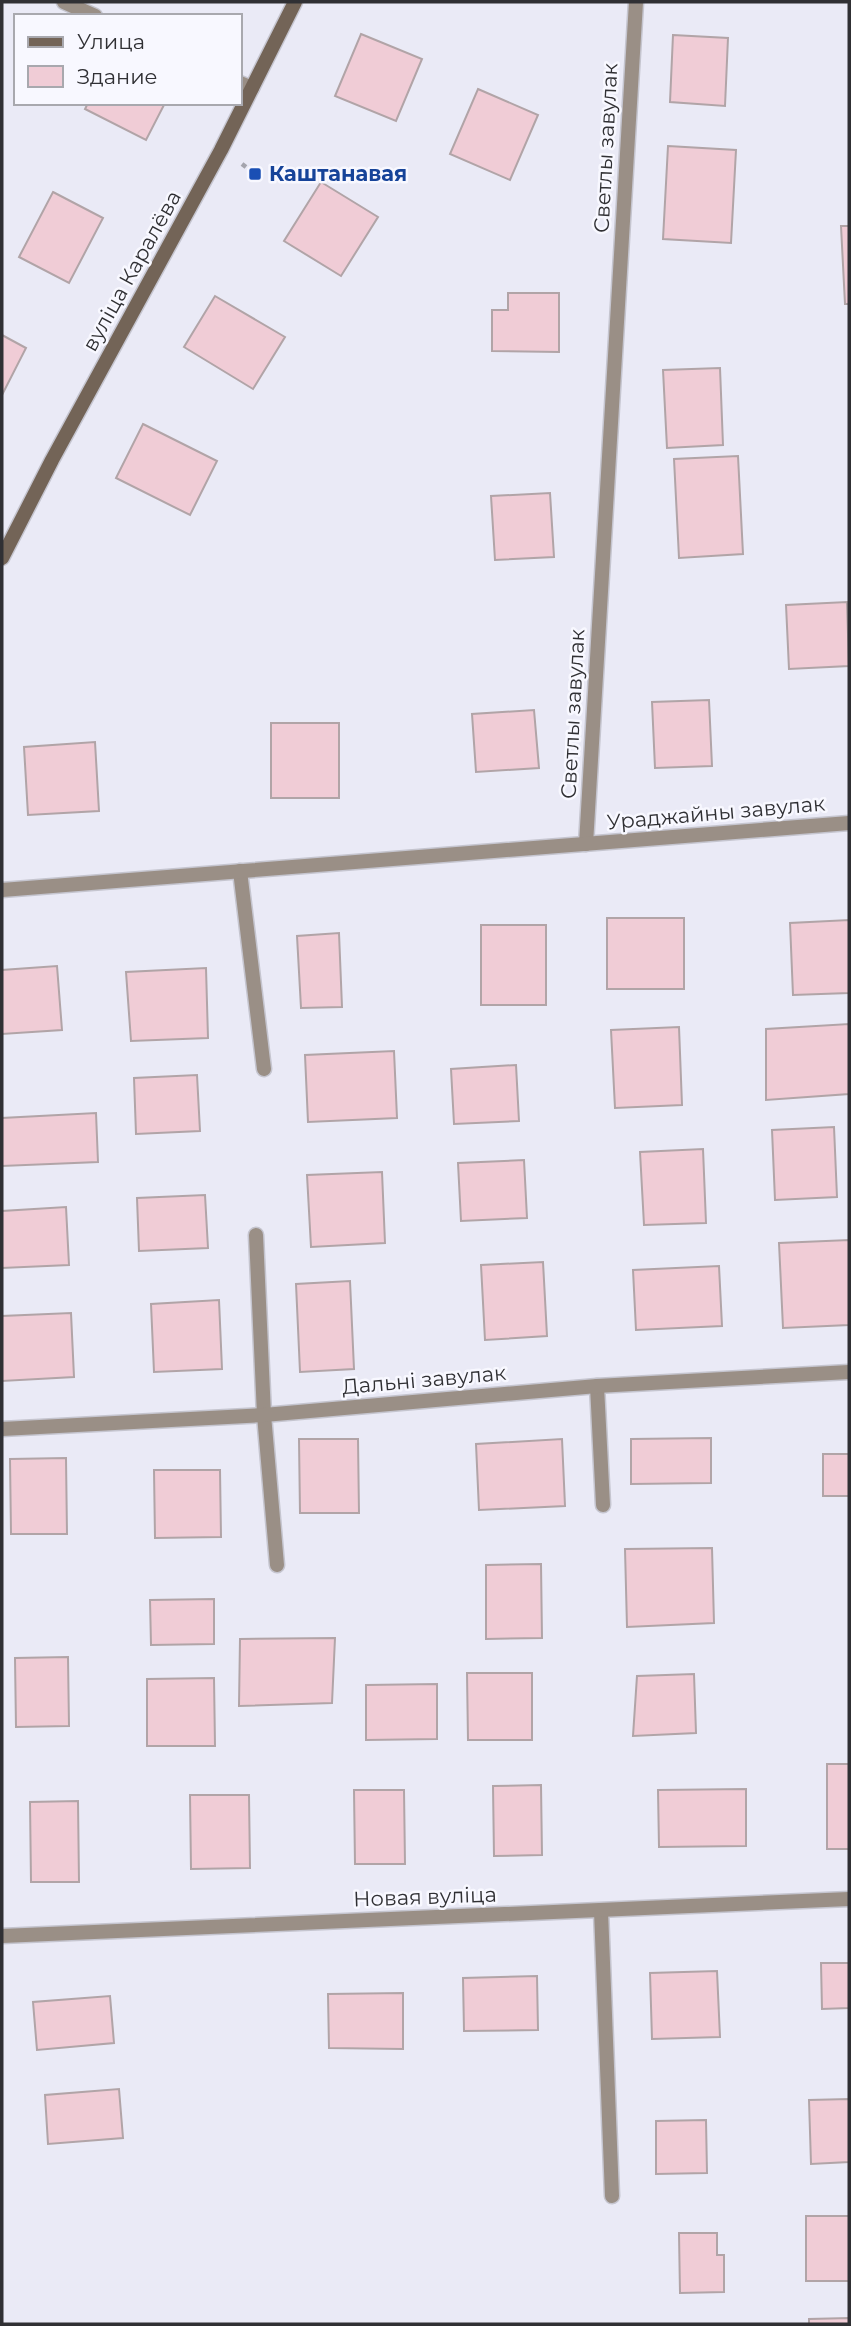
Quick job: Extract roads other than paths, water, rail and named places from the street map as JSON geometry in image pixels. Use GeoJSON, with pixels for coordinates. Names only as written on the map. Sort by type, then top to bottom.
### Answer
{"type":"FeatureCollection","features":[{"type":"Feature","properties":{"kind":"main road","name":"вуліца Каралёва"},"geometry":{"type":"LineString","coordinates":[[246,85],[295,2]]}},
{"type":"Feature","properties":{"kind":"main road","name":"вуліца Каралёва"},"geometry":{"type":"LineString","coordinates":[[2,558],[52,460],[221,150],[238,105]]}},
{"type":"Feature","properties":{"kind":"street"},"geometry":{"type":"LineString","coordinates":[[64,2],[91,14]]}},
{"type":"Feature","properties":{"kind":"street","name":"Светлы завулак"},"geometry":{"type":"LineString","coordinates":[[586,844],[635,2]]}},
{"type":"Feature","properties":{"kind":"street","name":"Ураджайны завулак"},"geometry":{"type":"LineString","coordinates":[[586,844],[849,823]]}},
{"type":"Feature","properties":{"kind":"street"},"geometry":{"type":"LineString","coordinates":[[2,890],[586,844]]}},
{"type":"Feature","properties":{"kind":"street"},"geometry":{"type":"LineString","coordinates":[[240,871],[264,1069]]}},
{"type":"Feature","properties":{"kind":"street"},"geometry":{"type":"LineString","coordinates":[[256,1235],[264,1415],[277,1565]]}},
{"type":"Feature","properties":{"kind":"street","name":"Дальні завулак"},"geometry":{"type":"LineString","coordinates":[[2,1429],[264,1415],[597,1386],[849,1372]]}},
{"type":"Feature","properties":{"kind":"street"},"geometry":{"type":"LineString","coordinates":[[597,1386],[603,1504]]}},
{"type":"Feature","properties":{"kind":"street","name":"Новая вуліца"},"geometry":{"type":"LineString","coordinates":[[2,1936],[849,1899]]}},
{"type":"Feature","properties":{"kind":"street"},"geometry":{"type":"LineString","coordinates":[[601,1911],[612,2196]]}},
{"type":"Feature","properties":{"kind":"place","name":"Каштанавая"},"geometry":{"type":"Point","coordinates":[255,174]}}]}
